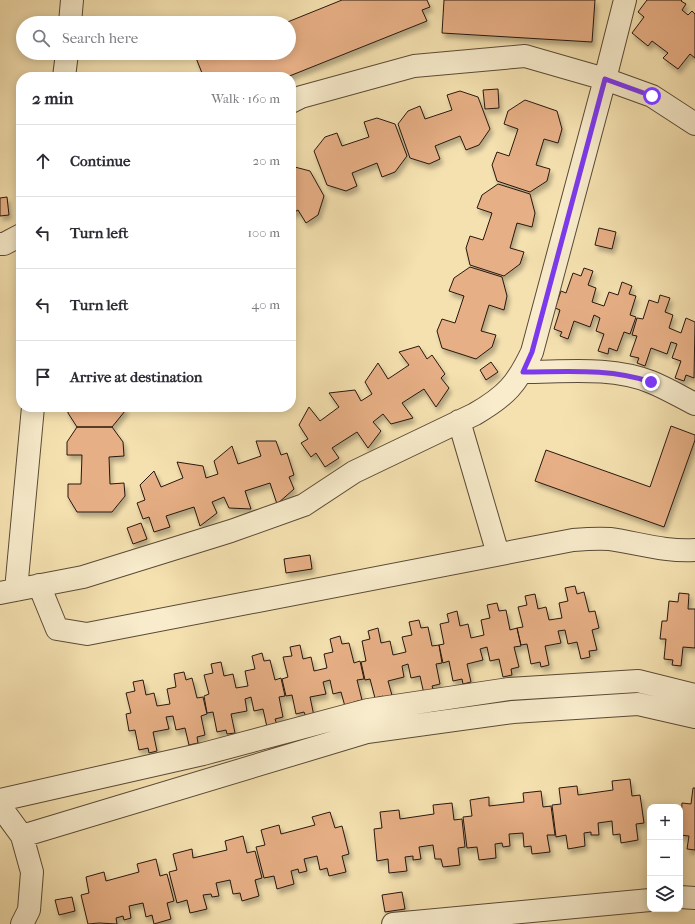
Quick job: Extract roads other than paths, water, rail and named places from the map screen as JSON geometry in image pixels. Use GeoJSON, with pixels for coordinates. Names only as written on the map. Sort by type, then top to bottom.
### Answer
{"type":"FeatureCollection","features":[{"type":"Feature","properties":{"kind":"street"},"geometry":{"type":"LineString","coordinates":[[71,16],[72,0]]}},
{"type":"Feature","properties":{"kind":"street"},"geometry":{"type":"LineString","coordinates":[[31,412],[8,591],[83,577],[231,531],[304,505],[354,472],[494,403],[512,387],[523,372],[532,352],[625,0]]}},
{"type":"Feature","properties":{"kind":"street"},"geometry":{"type":"LineString","coordinates":[[296,100],[414,66],[525,56],[605,79],[652,96],[695,124]]}},
{"type":"Feature","properties":{"kind":"street"},"geometry":{"type":"LineString","coordinates":[[65,72],[66,60]]}},
{"type":"Feature","properties":{"kind":"street"},"geometry":{"type":"LineString","coordinates":[[0,244],[4,244],[16,238]]}},
{"type":"Feature","properties":{"kind":"street"},"geometry":{"type":"LineString","coordinates":[[523,372],[618,373],[651,382],[695,404]]}},
{"type":"Feature","properties":{"kind":"street"},"geometry":{"type":"LineString","coordinates":[[459,421],[498,554]]}},
{"type":"Feature","properties":{"kind":"street"},"geometry":{"type":"LineString","coordinates":[[39,585],[58,629],[87,634],[572,540],[598,538],[665,549],[684,551],[695,550]]}},
{"type":"Feature","properties":{"kind":"street"},"geometry":{"type":"LineString","coordinates":[[0,800],[203,754],[368,710],[509,689],[638,681],[695,695]]}},
{"type":"Feature","properties":{"kind":"street"},"geometry":{"type":"LineString","coordinates":[[22,836],[367,732],[513,712],[638,704],[695,717]]}},
{"type":"Feature","properties":{"kind":"street"},"geometry":{"type":"LineString","coordinates":[[0,806],[22,836],[32,872],[29,910],[22,924]]}},
{"type":"Feature","properties":{"kind":"street"},"geometry":{"type":"LineString","coordinates":[[683,897],[695,898]]}},
{"type":"Feature","properties":{"kind":"street"},"geometry":{"type":"LineString","coordinates":[[393,924],[647,900]]}}]}
